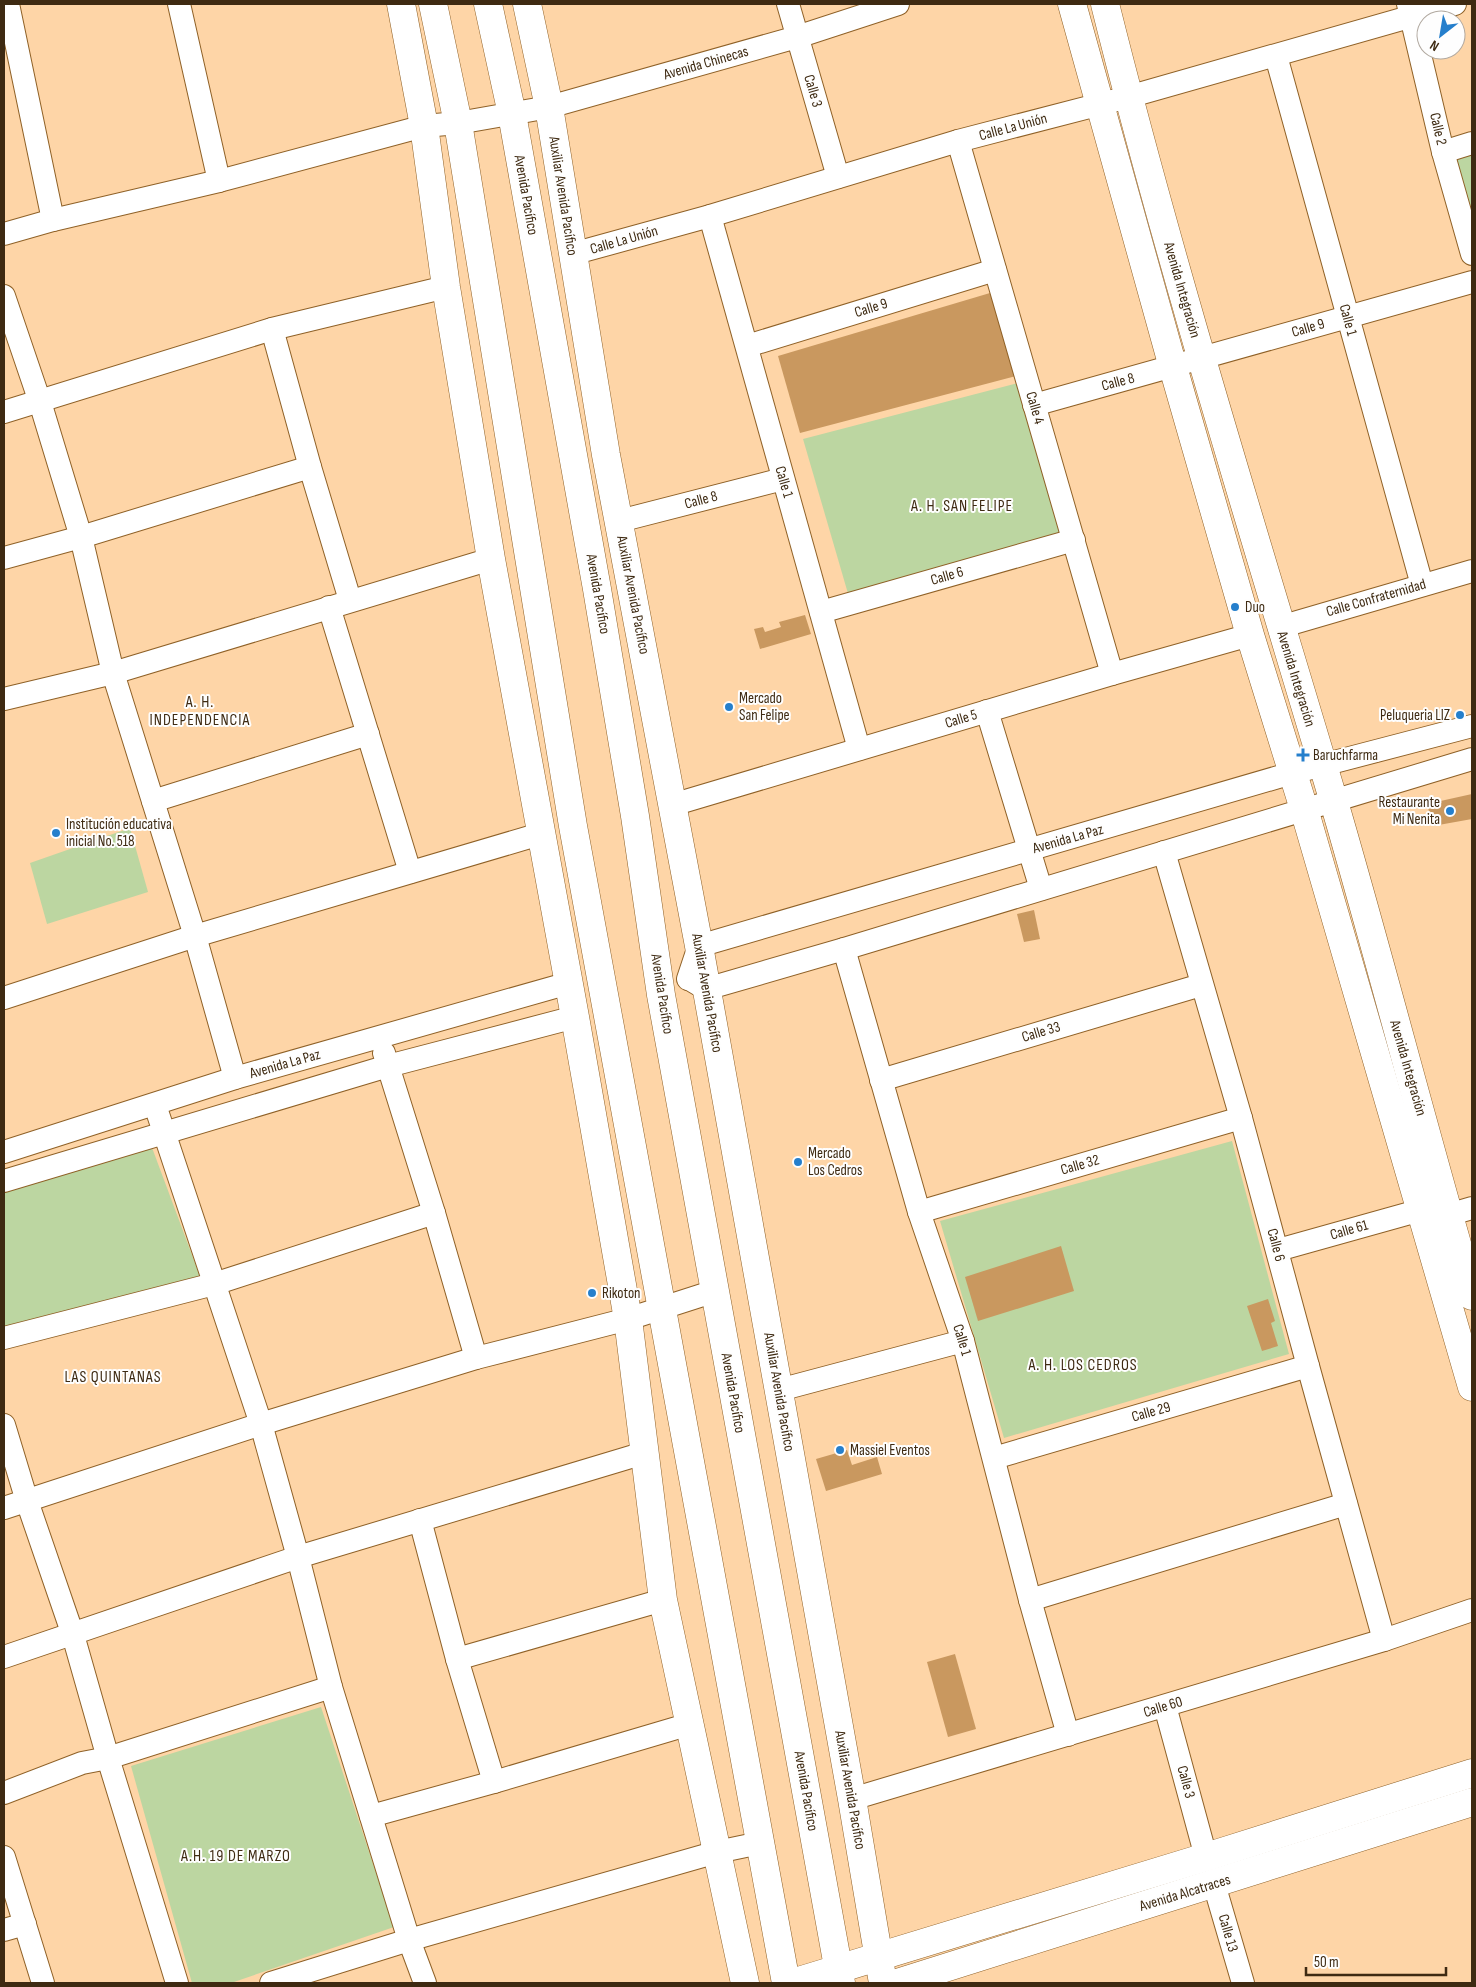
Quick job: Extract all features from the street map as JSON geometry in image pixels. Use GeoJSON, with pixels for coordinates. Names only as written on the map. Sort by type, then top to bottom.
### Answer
{"type":"FeatureCollection","features":[{"type":"Feature","properties":{"kind":"main road"},"geometry":{"type":"LineString","coordinates":[[400,4],[424,126],[446,287],[491,558],[628,1319],[663,1600],[745,1983]]}},
{"type":"Feature","properties":{"kind":"main road"},"geometry":{"type":"LineString","coordinates":[[433,4],[458,123],[572,826],[786,1983]]}},
{"type":"Feature","properties":{"kind":"main road","name":"Avenida Pacífico"},"geometry":{"type":"LineString","coordinates":[[488,4],[512,114],[598,589],[635,816],[661,994],[840,1976]]}},
{"type":"Feature","properties":{"kind":"main road","name":"Auxiliar Avenida Pacífico"},"geometry":{"type":"LineString","coordinates":[[527,4],[549,107],[572,254],[619,521],[699,946],[697,984],[779,1390],[883,1983]]}},
{"type":"Feature","properties":{"kind":"main road"},"geometry":{"type":"LineString","coordinates":[[1072,4],[1098,105],[1250,635],[1304,809],[1472,1387]]}},
{"type":"Feature","properties":{"kind":"main road","name":"Avenida Integración"},"geometry":{"type":"LineString","coordinates":[[1105,4],[1128,97],[1280,627],[1460,1212],[1472,1296]]}},
{"type":"Feature","properties":{"kind":"main road"},"geometry":{"type":"LineString","coordinates":[[792,1983],[840,1976],[879,1957],[1472,1773]]}},
{"type":"Feature","properties":{"kind":"main road","name":"Avenida Alcatraces"},"geometry":{"type":"LineString","coordinates":[[897,1983],[1472,1802]]}},
{"type":"Feature","properties":{"kind":"street"},"geometry":{"type":"LineString","coordinates":[[8,4],[10,48],[53,220]]}},
{"type":"Feature","properties":{"kind":"street"},"geometry":{"type":"LineString","coordinates":[[179,4],[219,181]]}},
{"type":"Feature","properties":{"kind":"street","name":"Calle 3"},"geometry":{"type":"LineString","coordinates":[[788,4],[838,177]]}},
{"type":"Feature","properties":{"kind":"street","name":"Avenida Chinecas"},"geometry":{"type":"LineString","coordinates":[[458,123],[549,107],[798,37],[898,4]]}},
{"type":"Feature","properties":{"kind":"street","name":"Calle La Unión"},"geometry":{"type":"LineString","coordinates":[[572,254],[710,216],[958,141],[1276,56],[1410,10],[1456,4]]}},
{"type":"Feature","properties":{"kind":"street","name":"Calle 2"},"geometry":{"type":"LineString","coordinates":[[1410,10],[1444,152],[1472,254]]}},
{"type":"Feature","properties":{"kind":"street","name":"Calle 1"},"geometry":{"type":"LineString","coordinates":[[1276,56],[1422,585]]}},
{"type":"Feature","properties":{"kind":"street"},"geometry":{"type":"LineString","coordinates":[[4,234],[53,220],[219,181],[424,126],[458,123]]}},
{"type":"Feature","properties":{"kind":"street","name":"Calle 4"},"geometry":{"type":"LineString","coordinates":[[958,141],[1112,674]]}},
{"type":"Feature","properties":{"kind":"street"},"geometry":{"type":"LineString","coordinates":[[1444,152],[1472,143]]}},
{"type":"Feature","properties":{"kind":"street","name":"Calle 1"},"geometry":{"type":"LineString","coordinates":[[710,216],[859,749]]}},
{"type":"Feature","properties":{"kind":"street","name":"Calle 9"},"geometry":{"type":"LineString","coordinates":[[747,346],[995,270]]}},
{"type":"Feature","properties":{"kind":"street","name":"Calle 9"},"geometry":{"type":"LineString","coordinates":[[1202,358],[1472,282]]}},
{"type":"Feature","properties":{"kind":"street"},"geometry":{"type":"LineString","coordinates":[[4,412],[272,329],[446,287]]}},
{"type":"Feature","properties":{"kind":"street"},"geometry":{"type":"LineString","coordinates":[[4,296],[40,402],[81,537],[113,673],[236,1078]]}},
{"type":"Feature","properties":{"kind":"street"},"geometry":{"type":"LineString","coordinates":[[272,329],[310,467],[350,600]]}},
{"type":"Feature","properties":{"kind":"street","name":"Calle 8"},"geometry":{"type":"LineString","coordinates":[[1034,405],[1202,358]]}},
{"type":"Feature","properties":{"kind":"street"},"geometry":{"type":"LineString","coordinates":[[4,558],[81,537],[310,467]]}},
{"type":"Feature","properties":{"kind":"street","name":"Calle 8"},"geometry":{"type":"LineString","coordinates":[[619,521],[783,478]]}},
{"type":"Feature","properties":{"kind":"street","name":"Calle 6"},"geometry":{"type":"LineString","coordinates":[[821,612],[1074,540]]}},
{"type":"Feature","properties":{"kind":"street"},"geometry":{"type":"LineString","coordinates":[[4,699],[113,673],[491,558]]}},
{"type":"Feature","properties":{"kind":"street","name":"Calle Confraternidad"},"geometry":{"type":"LineString","coordinates":[[1280,627],[1472,571]]}},
{"type":"Feature","properties":{"kind":"street"},"geometry":{"type":"LineString","coordinates":[[329,607],[410,872]]}},
{"type":"Feature","properties":{"kind":"street","name":"Calle 5"},"geometry":{"type":"LineString","coordinates":[[672,805],[1112,674],[1250,635]]}},
{"type":"Feature","properties":{"kind":"street"},"geometry":{"type":"LineString","coordinates":[[987,711],[1041,889]]}},
{"type":"Feature","properties":{"kind":"street","name":"Avenida La Paz"},"geometry":{"type":"LineString","coordinates":[[699,946],[1292,773],[1472,726]]}},
{"type":"Feature","properties":{"kind":"street"},"geometry":{"type":"LineString","coordinates":[[153,801],[368,734]]}},
{"type":"Feature","properties":{"kind":"street"},"geometry":{"type":"LineString","coordinates":[[661,994],[844,949],[1472,760]]}},
{"type":"Feature","properties":{"kind":"street"},"geometry":{"type":"LineString","coordinates":[[4,998],[194,936],[540,834]]}},
{"type":"Feature","properties":{"kind":"street","name":"Calle 6"},"geometry":{"type":"LineString","coordinates":[[1164,852],[1278,1250],[1384,1640]]}},
{"type":"Feature","properties":{"kind":"street","name":"Calle 1"},"geometry":{"type":"LineString","coordinates":[[844,949],[919,1212],[963,1341],[1030,1600],[1068,1734]]}},
{"type":"Feature","properties":{"kind":"street","name":"Avenida La Paz"},"geometry":{"type":"LineString","coordinates":[[4,1152],[236,1078],[569,983]]}},
{"type":"Feature","properties":{"kind":"street","name":"Calle 33"},"geometry":{"type":"LineString","coordinates":[[881,1080],[1201,985]]}},
{"type":"Feature","properties":{"kind":"street"},"geometry":{"type":"LineString","coordinates":[[4,1181],[388,1066],[575,1017]]}},
{"type":"Feature","properties":{"kind":"street"},"geometry":{"type":"LineString","coordinates":[[379,1037],[476,1358]]}},
{"type":"Feature","properties":{"kind":"street"},"geometry":{"type":"LineString","coordinates":[[155,1105],[163,1134],[262,1424],[331,1687],[409,1940],[425,1983]]}},
{"type":"Feature","properties":{"kind":"street","name":"Calle 32"},"geometry":{"type":"LineString","coordinates":[[919,1212],[1241,1118]]}},
{"type":"Feature","properties":{"kind":"street","name":"Calle 61"},"geometry":{"type":"LineString","coordinates":[[1278,1250],[1421,1210]]}},
{"type":"Feature","properties":{"kind":"street"},"geometry":{"type":"LineString","coordinates":[[4,1338],[214,1284],[434,1214]]}},
{"type":"Feature","properties":{"kind":"street"},"geometry":{"type":"LineString","coordinates":[[4,1508],[262,1424],[476,1358],[628,1319],[715,1291]]}},
{"type":"Feature","properties":{"kind":"street"},"geometry":{"type":"LineString","coordinates":[[779,1390],[963,1341]]}},
{"type":"Feature","properties":{"kind":"street","name":"Calle 29"},"geometry":{"type":"LineString","coordinates":[[994,1458],[1308,1366]]}},
{"type":"Feature","properties":{"kind":"street"},"geometry":{"type":"LineString","coordinates":[[4,1425],[27,1501],[73,1635],[108,1758],[178,1983]]}},
{"type":"Feature","properties":{"kind":"street"},"geometry":{"type":"LineString","coordinates":[[4,1657],[298,1557],[644,1453]]}},
{"type":"Feature","properties":{"kind":"street"},"geometry":{"type":"LineString","coordinates":[[1030,1600],[1346,1504]]}},
{"type":"Feature","properties":{"kind":"street"},"geometry":{"type":"LineString","coordinates":[[420,1520],[457,1659],[494,1782]]}},
{"type":"Feature","properties":{"kind":"street"},"geometry":{"type":"LineString","coordinates":[[457,1659],[663,1600]]}},
{"type":"Feature","properties":{"kind":"street","name":"Calle 60"},"geometry":{"type":"LineString","coordinates":[[852,1799],[1384,1640],[1472,1610]]}},
{"type":"Feature","properties":{"kind":"street"},"geometry":{"type":"LineString","coordinates":[[4,1793],[82,1763],[108,1758],[331,1687]]}},
{"type":"Feature","properties":{"kind":"street","name":"Calle 3"},"geometry":{"type":"LineString","coordinates":[[1165,1706],[1206,1857]]}},
{"type":"Feature","properties":{"kind":"street"},"geometry":{"type":"LineString","coordinates":[[371,1816],[690,1724]]}},
{"type":"Feature","properties":{"kind":"street"},"geometry":{"type":"LineString","coordinates":[[272,1983],[409,1940],[717,1852],[760,1843]]}},
{"type":"Feature","properties":{"kind":"street"},"geometry":{"type":"LineString","coordinates":[[4,1857],[14,1927],[44,1983]]}},
{"type":"Feature","properties":{"kind":"street","name":"Calle 13"},"geometry":{"type":"LineString","coordinates":[[1214,1884],[1243,1983]]}},
{"type":"Feature","properties":{"kind":"green space"},"geometry":{"type":"Polygon","coordinates":[[[1472,149],[1472,230],[1450,156],[1472,149]]]}},
{"type":"Feature","properties":{"kind":"green space"},"geometry":{"type":"Polygon","coordinates":[[[1018,383],[1063,534],[849,597],[803,439],[1018,383]]]}},
{"type":"Feature","properties":{"kind":"green space"},"geometry":{"type":"Polygon","coordinates":[[[130,828],[148,892],[47,924],[30,863],[130,828]]]}},
{"type":"Feature","properties":{"kind":"green space"},"geometry":{"type":"Polygon","coordinates":[[[1232,1141],[1289,1354],[1004,1438],[940,1221],[1232,1141]]]}},
{"type":"Feature","properties":{"kind":"green space"},"geometry":{"type":"Polygon","coordinates":[[[151,1145],[201,1279],[4,1338],[4,1191],[151,1145]]]}},
{"type":"Feature","properties":{"kind":"green space"},"geometry":{"type":"Polygon","coordinates":[[[321,1707],[394,1927],[231,1983],[192,1983],[131,1766],[321,1707]]]}},
{"type":"Feature","properties":{"kind":"building"},"geometry":{"type":"Polygon","coordinates":[[[990,293],[1016,376],[800,433],[778,356],[990,293]]]}},
{"type":"Feature","properties":{"kind":"building"},"geometry":{"type":"Polygon","coordinates":[[[805,615],[811,634],[760,649],[754,629],[763,627],[765,632],[781,627],[779,622],[805,615]]]}},
{"type":"Feature","properties":{"kind":"building","name":"Restaurante Mi Nenita"},"geometry":{"type":"Polygon","coordinates":[[[1472,794],[1472,819],[1433,826],[1427,804],[1472,794]]]}},
{"type":"Feature","properties":{"kind":"building"},"geometry":{"type":"Polygon","coordinates":[[[1034,910],[1040,939],[1024,942],[1017,914],[1034,910]]]}},
{"type":"Feature","properties":{"kind":"building"},"geometry":{"type":"Polygon","coordinates":[[[1061,1246],[1074,1291],[978,1321],[965,1277],[1061,1246]]]}},
{"type":"Feature","properties":{"kind":"building"},"geometry":{"type":"Polygon","coordinates":[[[1268,1299],[1275,1321],[1271,1323],[1278,1346],[1262,1351],[1247,1306],[1268,1299]]]}},
{"type":"Feature","properties":{"kind":"building"},"geometry":{"type":"Polygon","coordinates":[[[847,1450],[852,1465],[877,1457],[882,1474],[826,1491],[816,1459],[847,1450]]]}},
{"type":"Feature","properties":{"kind":"building"},"geometry":{"type":"Polygon","coordinates":[[[955,1654],[976,1729],[948,1737],[927,1662],[955,1654]]]}},
{"type":"Feature","properties":{"kind":"place","name":"Duo"},"geometry":{"type":"Point","coordinates":[1235,607]}},
{"type":"Feature","properties":{"kind":"place","name":"Mercado San Felipe"},"geometry":{"type":"Point","coordinates":[729,707]}},
{"type":"Feature","properties":{"kind":"place","name":"Peluqueria LIZ"},"geometry":{"type":"Point","coordinates":[1460,715]}},
{"type":"Feature","properties":{"kind":"place","name":"Baruchfarma"},"geometry":{"type":"Point","coordinates":[1303,755]}},
{"type":"Feature","properties":{"kind":"place","name":"Restaurante Mi Nenita"},"geometry":{"type":"Point","coordinates":[1450,811]}},
{"type":"Feature","properties":{"kind":"place","name":"Institución educativa inicial No. 518"},"geometry":{"type":"Point","coordinates":[56,833]}},
{"type":"Feature","properties":{"kind":"place","name":"Mercado Los Cedros"},"geometry":{"type":"Point","coordinates":[798,1162]}},
{"type":"Feature","properties":{"kind":"place","name":"Rikoton"},"geometry":{"type":"Point","coordinates":[592,1293]}},
{"type":"Feature","properties":{"kind":"place","name":"Massiel Eventos"},"geometry":{"type":"Point","coordinates":[840,1450]}},
{"type":"Feature","properties":{"kind":"district","name":"A. H. SAN FELIPE"},"geometry":{"type":"Point","coordinates":[962,506]}},
{"type":"Feature","properties":{"kind":"district","name":"A. H. INDEPENDENCIA"},"geometry":{"type":"Point","coordinates":[200,711]}},
{"type":"Feature","properties":{"kind":"district","name":"A. H. LOS CEDROS"},"geometry":{"type":"Point","coordinates":[1083,1365]}},
{"type":"Feature","properties":{"kind":"district","name":"LAS QUINTANAS"},"geometry":{"type":"Point","coordinates":[113,1377]}},
{"type":"Feature","properties":{"kind":"district","name":"A.H. 19 DE MARZO"},"geometry":{"type":"Point","coordinates":[236,1856]}}]}
